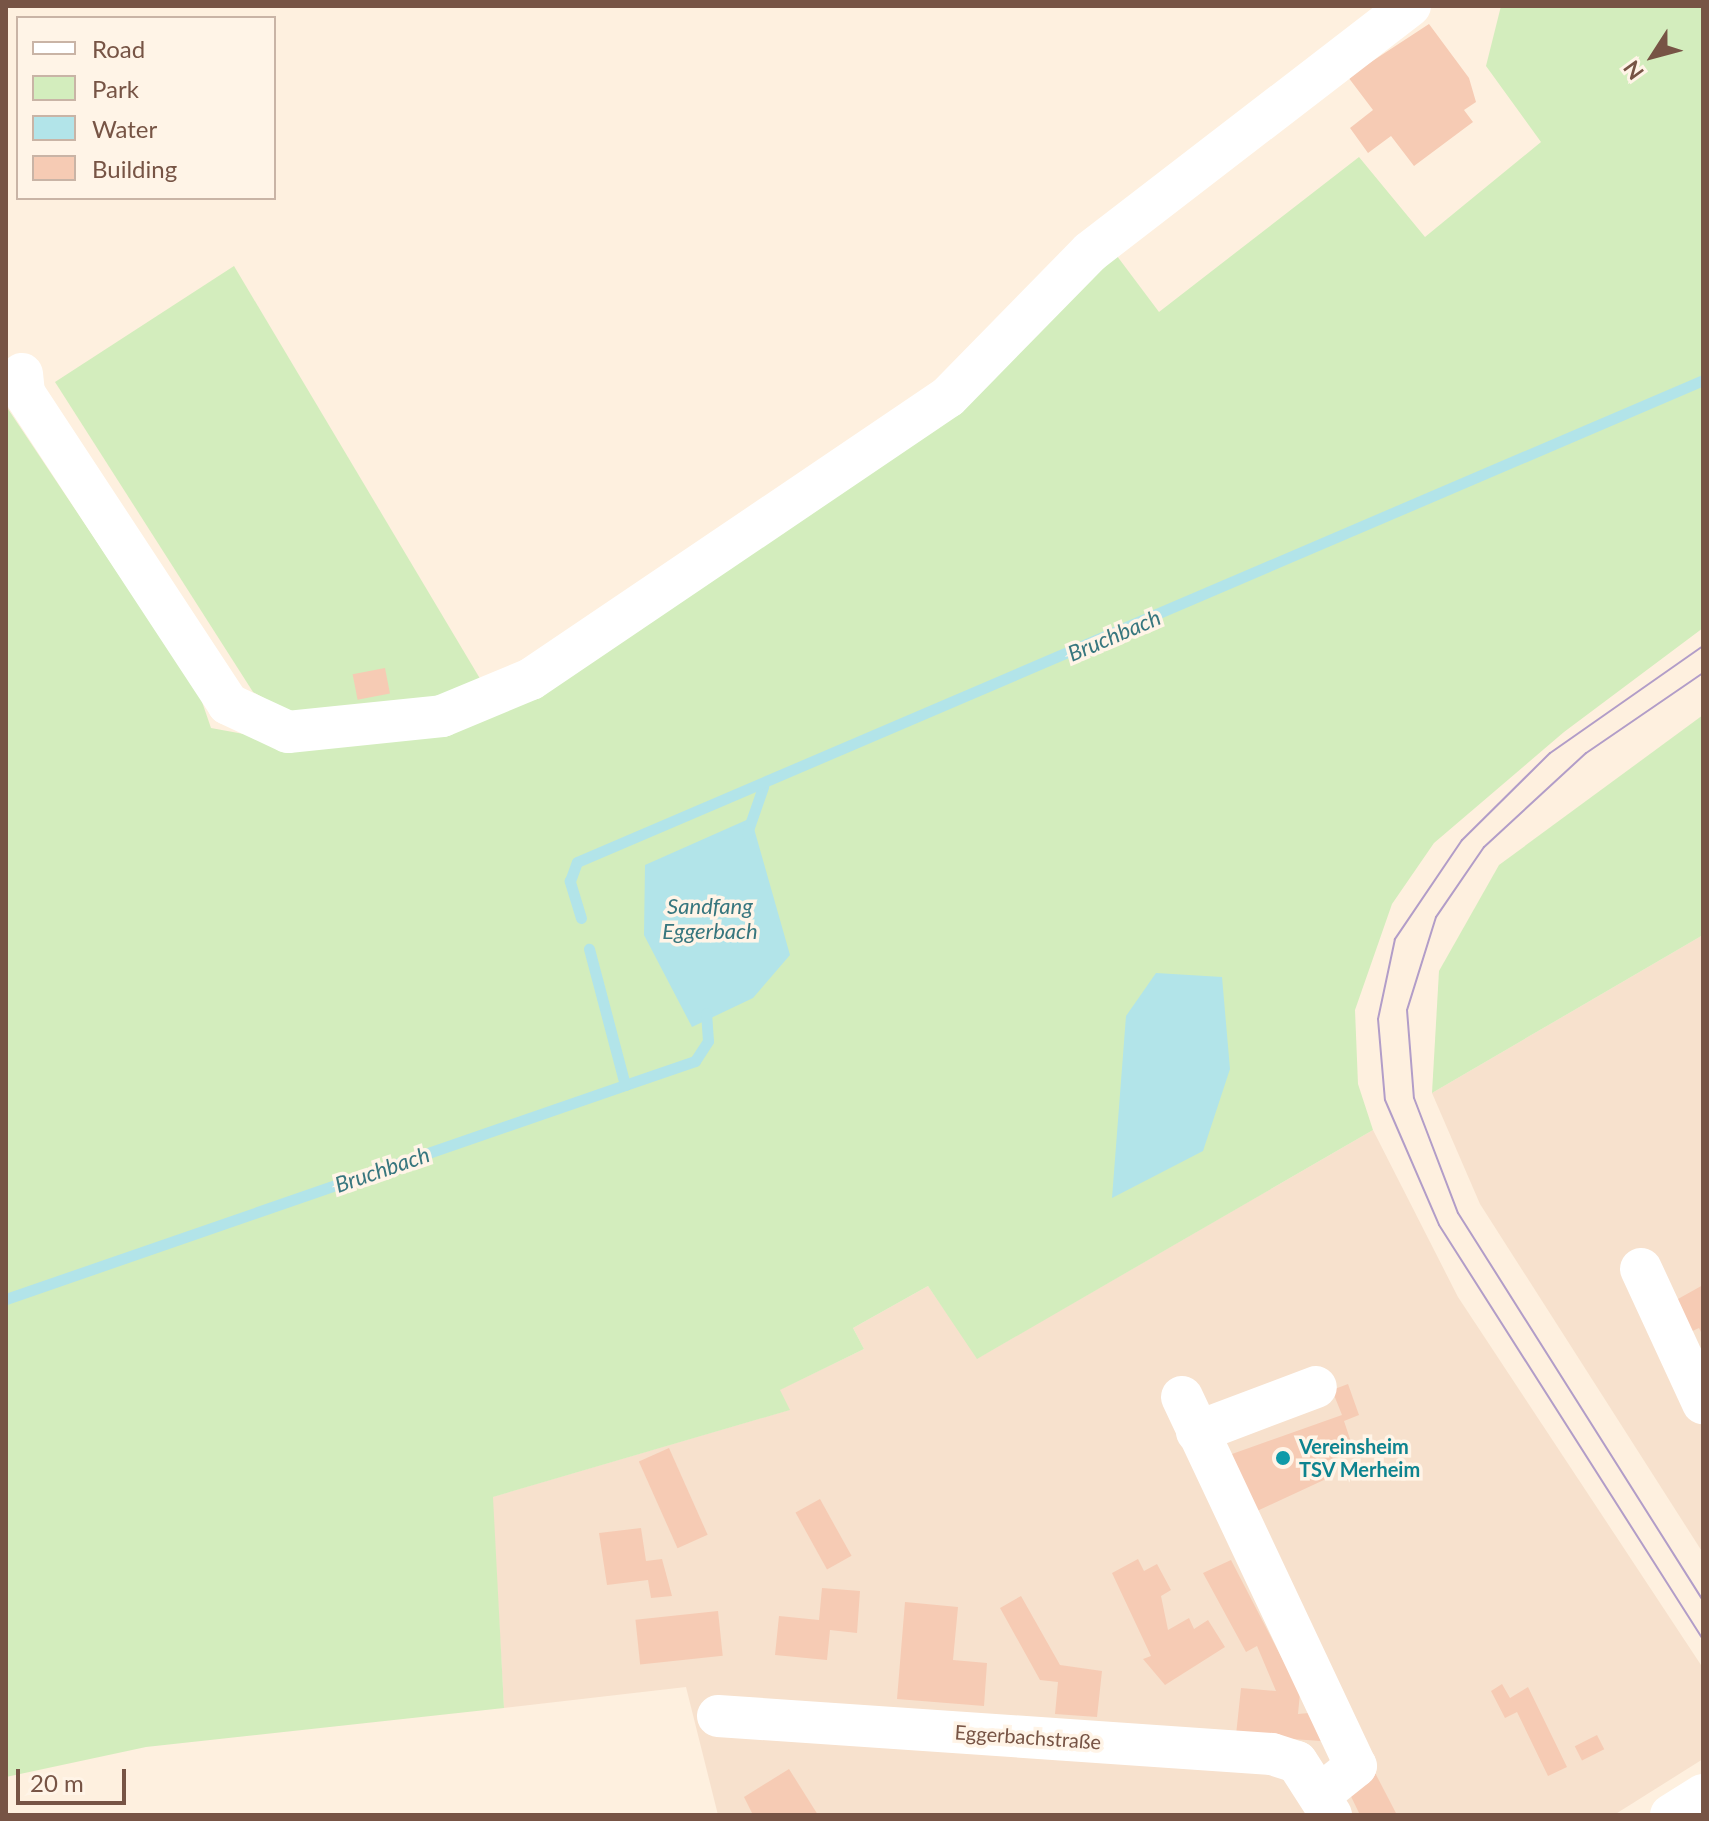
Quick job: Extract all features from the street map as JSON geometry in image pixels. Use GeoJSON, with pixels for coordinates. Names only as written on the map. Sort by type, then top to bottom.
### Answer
{"type":"FeatureCollection","features":[{"type":"Feature","properties":{"kind":"street"},"geometry":{"type":"LineString","coordinates":[[22,374],[24,393],[228,704],[288,732],[442,716],[531,679],[948,397],[1090,252],[1410,6]]}},
{"type":"Feature","properties":{"kind":"street"},"geometry":{"type":"LineString","coordinates":[[1641,1269],[1703,1403]]}},
{"type":"Feature","properties":{"kind":"street","name":"Eggerbachstraße"},"geometry":{"type":"LineString","coordinates":[[718,1716],[1272,1754],[1297,1762],[1326,1805],[1356,1766],[1190,1415],[1316,1387]]}},
{"type":"Feature","properties":{"kind":"street"},"geometry":{"type":"LineString","coordinates":[[1671,1815],[1703,1795]]}},
{"type":"Feature","properties":{"kind":"shaded area"},"geometry":{"type":"Polygon","coordinates":[[[1703,935],[1703,1553],[1480,1204],[1432,1093],[1703,935]]]}},
{"type":"Feature","properties":{"kind":"shaded area"},"geometry":{"type":"Polygon","coordinates":[[[1373,1130],[1458,1297],[1703,1668],[1703,1759],[1614,1815],[718,1815],[686,1687],[504,1708],[492,1497],[789,1410],[779,1390],[864,1349],[853,1328],[928,1286],[978,1358],[1373,1130]]]}},
{"type":"Feature","properties":{"kind":"green space"},"geometry":{"type":"Polygon","coordinates":[[[1501,6],[1703,6],[1703,628],[1564,732],[1434,843],[1392,904],[1355,1010],[1358,1084],[1373,1130],[977,1359],[928,1286],[853,1328],[864,1349],[780,1390],[790,1410],[493,1497],[504,1708],[146,1747],[6,1777],[6,406],[200,696],[211,728],[294,743],[477,715],[1114,252],[1159,312],[1359,157],[1425,237],[1541,142],[1486,66],[1501,6]]]}},
{"type":"Feature","properties":{"kind":"green space"},"geometry":{"type":"Polygon","coordinates":[[[234,266],[485,687],[403,712],[298,718],[253,692],[55,382],[234,266]]]}},
{"type":"Feature","properties":{"kind":"green space"},"geometry":{"type":"Polygon","coordinates":[[[1703,715],[1703,935],[1432,1093],[1439,971],[1499,865],[1703,715]]]}},
{"type":"Feature","properties":{"kind":"water","name":"Sandfang Eggerbach"},"geometry":{"type":"Polygon","coordinates":[[[751,818],[790,955],[753,998],[692,1027],[644,935],[645,865],[751,818]]]}},
{"type":"Feature","properties":{"kind":"water"},"geometry":{"type":"Polygon","coordinates":[[[1156,973],[1222,977],[1230,1069],[1203,1151],[1112,1198],[1126,1016],[1156,973]]]}},
{"type":"Feature","properties":{"kind":"building"},"geometry":{"type":"Polygon","coordinates":[[[1429,24],[1469,78],[1476,102],[1464,110],[1473,122],[1414,166],[1391,136],[1368,153],[1350,128],[1373,110],[1348,77],[1429,24]]]}},
{"type":"Feature","properties":{"kind":"building"},"geometry":{"type":"Polygon","coordinates":[[[385,668],[390,694],[358,700],[353,674],[385,668]]]}},
{"type":"Feature","properties":{"kind":"building"},"geometry":{"type":"Polygon","coordinates":[[[1703,1285],[1703,1336],[1699,1328],[1686,1334],[1669,1304],[1703,1285]]]}},
{"type":"Feature","properties":{"kind":"building","name":"Vereinsheim TSV Merheim"},"geometry":{"type":"Polygon","coordinates":[[[1348,1384],[1359,1415],[1344,1421],[1354,1451],[1321,1463],[1326,1479],[1242,1518],[1232,1454],[1342,1415],[1332,1390],[1348,1384]]]}},
{"type":"Feature","properties":{"kind":"building"},"geometry":{"type":"Polygon","coordinates":[[[669,1448],[708,1535],[677,1548],[639,1461],[669,1448]]]}},
{"type":"Feature","properties":{"kind":"building"},"geometry":{"type":"Polygon","coordinates":[[[820,1499],[852,1556],[827,1569],[796,1513],[820,1499]]]}},
{"type":"Feature","properties":{"kind":"building"},"geometry":{"type":"Polygon","coordinates":[[[641,1528],[646,1561],[662,1559],[672,1596],[651,1598],[648,1580],[607,1585],[599,1533],[641,1528]]]}},
{"type":"Feature","properties":{"kind":"building"},"geometry":{"type":"Polygon","coordinates":[[[1138,1559],[1144,1571],[1157,1564],[1171,1590],[1161,1596],[1168,1630],[1189,1618],[1194,1629],[1208,1620],[1225,1647],[1165,1685],[1143,1659],[1151,1656],[1112,1573],[1138,1559]]]}},
{"type":"Feature","properties":{"kind":"building"},"geometry":{"type":"Polygon","coordinates":[[[1231,1560],[1300,1693],[1298,1714],[1309,1713],[1321,1741],[1236,1735],[1241,1688],[1276,1691],[1257,1646],[1246,1652],[1203,1573],[1231,1560]]]}},
{"type":"Feature","properties":{"kind":"building"},"geometry":{"type":"Polygon","coordinates":[[[822,1588],[860,1591],[857,1633],[830,1630],[827,1660],[775,1655],[779,1616],[819,1620],[822,1588]]]}},
{"type":"Feature","properties":{"kind":"building"},"geometry":{"type":"Polygon","coordinates":[[[1021,1596],[1060,1665],[1102,1671],[1097,1717],[1055,1714],[1058,1682],[1040,1680],[1000,1608],[1021,1596]]]}},
{"type":"Feature","properties":{"kind":"building"},"geometry":{"type":"Polygon","coordinates":[[[905,1602],[958,1607],[953,1660],[987,1663],[984,1706],[897,1699],[905,1602]]]}},
{"type":"Feature","properties":{"kind":"building"},"geometry":{"type":"Polygon","coordinates":[[[718,1611],[723,1656],[640,1664],[635,1620],[718,1611]]]}},
{"type":"Feature","properties":{"kind":"building"},"geometry":{"type":"Polygon","coordinates":[[[1502,1684],[1510,1698],[1528,1687],[1567,1767],[1548,1776],[1517,1712],[1505,1718],[1491,1691],[1502,1684]]]}},
{"type":"Feature","properties":{"kind":"building"},"geometry":{"type":"Polygon","coordinates":[[[1597,1735],[1604,1749],[1582,1761],[1575,1746],[1597,1735]]]}},
{"type":"Feature","properties":{"kind":"building"},"geometry":{"type":"Polygon","coordinates":[[[1372,1767],[1397,1815],[1360,1815],[1345,1784],[1372,1767]]]}},
{"type":"Feature","properties":{"kind":"building"},"geometry":{"type":"Polygon","coordinates":[[[789,1769],[818,1815],[753,1815],[744,1797],[789,1769]]]}},
{"type":"Feature","properties":{"kind":"waterway","name":"Bruchbach"},"geometry":{"type":"LineString","coordinates":[[581,918],[570,881],[577,862],[1703,380]]}},
{"type":"Feature","properties":{"kind":"waterway"},"geometry":{"type":"LineString","coordinates":[[747,833],[763,787]]}},
{"type":"Feature","properties":{"kind":"waterway","name":"Bruchbach"},"geometry":{"type":"LineString","coordinates":[[6,1299],[625,1085],[589,949]]}},
{"type":"Feature","properties":{"kind":"waterway"},"geometry":{"type":"LineString","coordinates":[[625,1085],[695,1061],[708,1041],[706,1013]]}},
{"type":"Feature","properties":{"kind":"tram line"},"geometry":{"type":"LineString","coordinates":[[1703,646],[1550,753],[1462,840],[1395,939],[1378,1019],[1385,1100],[1439,1225],[1703,1640]]}},
{"type":"Feature","properties":{"kind":"tram line"},"geometry":{"type":"LineString","coordinates":[[1703,673],[1586,753],[1484,847],[1436,917],[1407,1010],[1414,1098],[1458,1213],[1703,1600]]}},
{"type":"Feature","properties":{"kind":"place","name":"Vereinsheim TSV Merheim"},"geometry":{"type":"Point","coordinates":[1283,1458]}}]}
